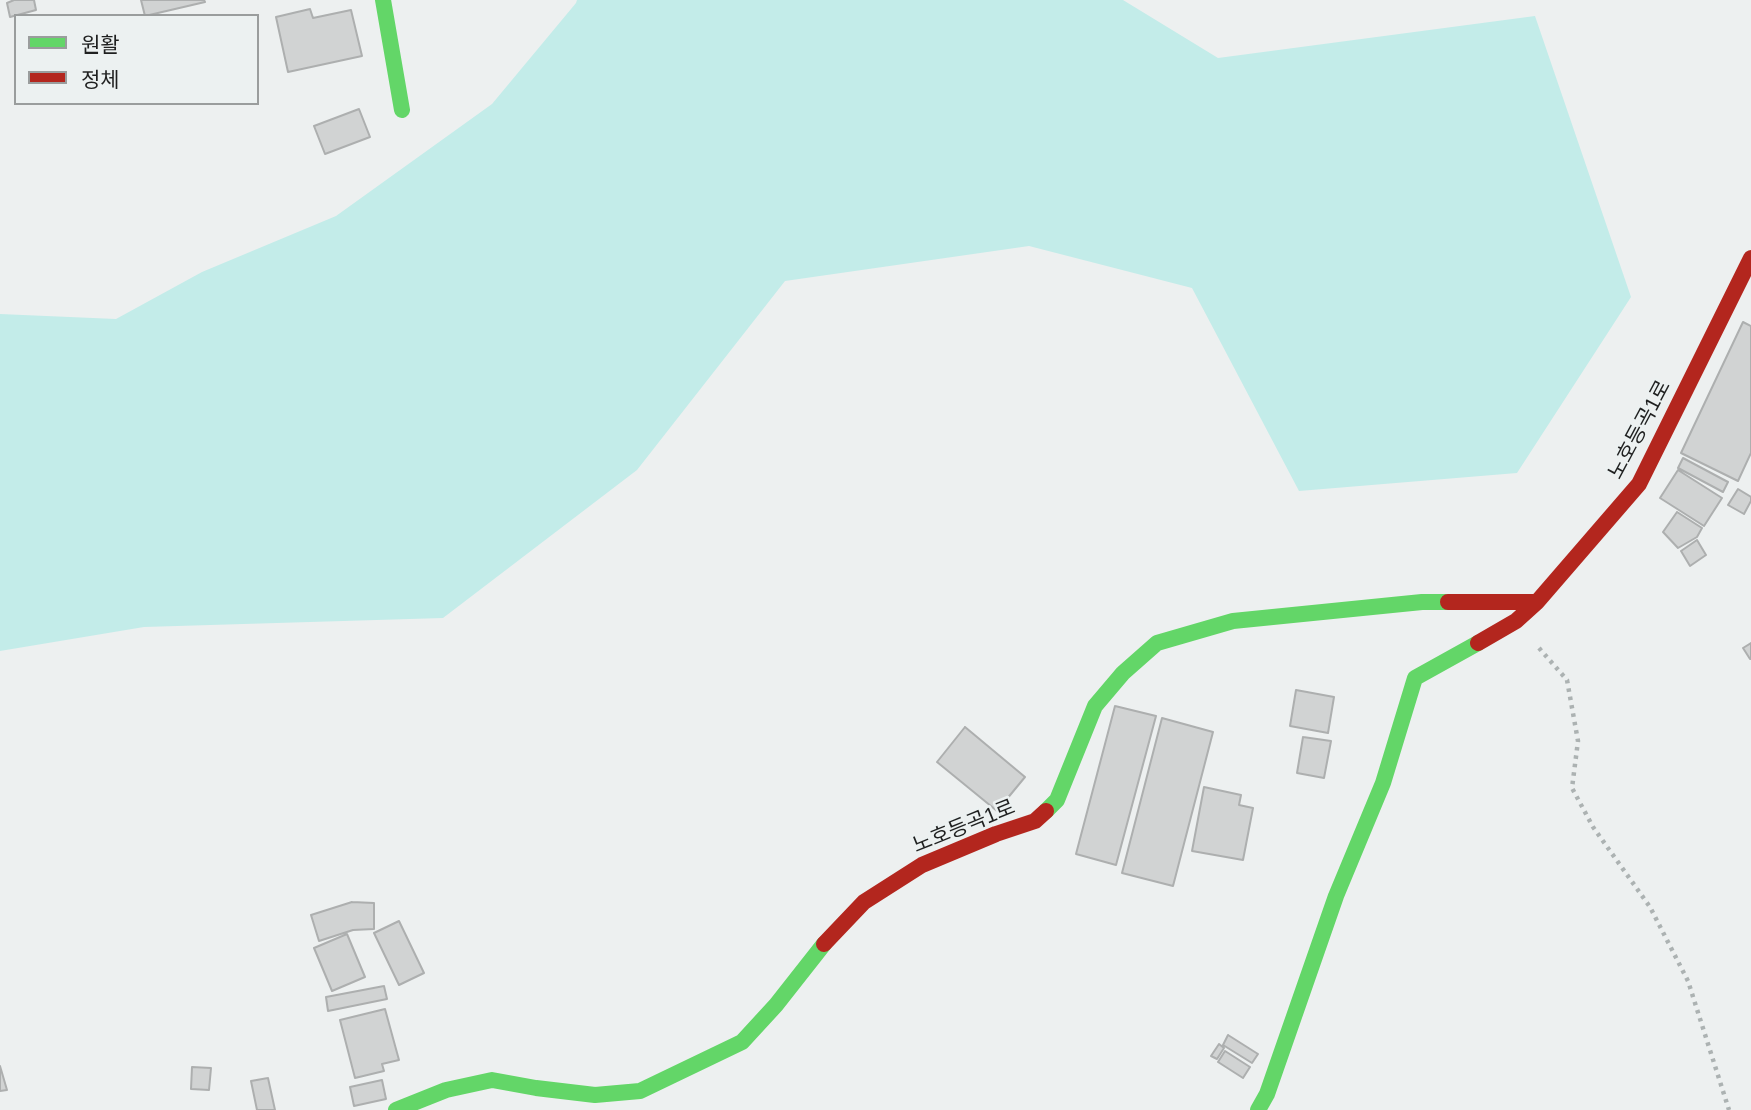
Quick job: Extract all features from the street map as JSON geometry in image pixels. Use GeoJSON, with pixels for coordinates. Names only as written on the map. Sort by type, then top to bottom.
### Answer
{"type":"FeatureCollection","features":[{"type":"Feature","properties":{"kind":"street"},"geometry":{"type":"LineString","coordinates":[[383,0],[402,110]]}},
{"type":"Feature","properties":{"kind":"street","name":"노호등곡1로"},"geometry":{"type":"LineString","coordinates":[[1258,1110],[1267,1094],[1336,896],[1383,783],[1415,678],[1516,621],[1537,602],[1639,484],[1751,258]]}},
{"type":"Feature","properties":{"kind":"street","name":"노호등곡1로"},"geometry":{"type":"LineString","coordinates":[[396,1110],[446,1090],[492,1080],[595,1095],[640,1091],[742,1042],[776,1006],[819,950],[864,902],[922,865],[1035,821],[1057,800],[1095,706],[1123,673],[1157,643],[1233,621],[1422,602],[1537,602]]}},
{"type":"Feature","properties":{"kind":"path"},"geometry":{"type":"LineString","coordinates":[[1516,621],[1567,680],[1578,741],[1572,788],[1593,827],[1650,907],[1688,981],[1729,1110]]}},
{"type":"Feature","properties":{"kind":"shaded area"},"geometry":{"type":"Polygon","coordinates":[[[577,0],[1123,0],[1218,58],[1535,16],[1631,297],[1517,473],[1299,491],[1192,288],[1029,246],[785,281],[637,470],[443,618],[144,627],[0,651],[0,314],[116,319],[202,272],[336,216],[492,104],[577,0]]]}},
{"type":"Feature","properties":{"kind":"building"},"geometry":{"type":"Polygon","coordinates":[[[14,0],[34,0],[36,10],[10,17],[7,3],[14,0]]]}},
{"type":"Feature","properties":{"kind":"building"},"geometry":{"type":"Polygon","coordinates":[[[141,0],[205,2],[154,14],[144,14],[141,0]]]}},
{"type":"Feature","properties":{"kind":"building"},"geometry":{"type":"Polygon","coordinates":[[[310,9],[313,18],[351,10],[362,56],[288,72],[276,17],[310,9]]]}},
{"type":"Feature","properties":{"kind":"building"},"geometry":{"type":"Polygon","coordinates":[[[359,109],[370,137],[325,154],[314,126],[359,109]]]}},
{"type":"Feature","properties":{"kind":"building"},"geometry":{"type":"Polygon","coordinates":[[[1743,322],[1751,326],[1751,453],[1738,481],[1681,453],[1743,322]]]}},
{"type":"Feature","properties":{"kind":"building"},"geometry":{"type":"Polygon","coordinates":[[[1683,458],[1728,482],[1723,492],[1678,468],[1683,458]]]}},
{"type":"Feature","properties":{"kind":"building"},"geometry":{"type":"Polygon","coordinates":[[[1678,470],[1722,498],[1704,526],[1660,498],[1678,470]]]}},
{"type":"Feature","properties":{"kind":"building"},"geometry":{"type":"Polygon","coordinates":[[[1738,489],[1751,497],[1744,514],[1728,505],[1738,489]]]}},
{"type":"Feature","properties":{"kind":"building"},"geometry":{"type":"Polygon","coordinates":[[[1677,512],[1702,528],[1697,537],[1678,548],[1663,532],[1677,512]]]}},
{"type":"Feature","properties":{"kind":"building"},"geometry":{"type":"Polygon","coordinates":[[[1697,540],[1706,555],[1690,566],[1681,551],[1697,540]]]}},
{"type":"Feature","properties":{"kind":"building"},"geometry":{"type":"Polygon","coordinates":[[[1751,643],[1751,659],[1750,659],[1743,648],[1751,643]]]}},
{"type":"Feature","properties":{"kind":"building"},"geometry":{"type":"Polygon","coordinates":[[[1296,690],[1334,697],[1328,733],[1290,726],[1296,690]]]}},
{"type":"Feature","properties":{"kind":"building"},"geometry":{"type":"Polygon","coordinates":[[[1115,706],[1156,716],[1116,865],[1076,854],[1115,706]]]}},
{"type":"Feature","properties":{"kind":"building"},"geometry":{"type":"Polygon","coordinates":[[[1162,718],[1213,732],[1173,886],[1122,873],[1162,718]]]}},
{"type":"Feature","properties":{"kind":"building"},"geometry":{"type":"Polygon","coordinates":[[[965,727],[1025,777],[997,811],[937,762],[965,727]]]}},
{"type":"Feature","properties":{"kind":"building"},"geometry":{"type":"Polygon","coordinates":[[[1303,737],[1331,741],[1324,778],[1297,773],[1303,737]]]}},
{"type":"Feature","properties":{"kind":"building"},"geometry":{"type":"Polygon","coordinates":[[[1204,787],[1241,795],[1239,805],[1253,808],[1243,860],[1192,851],[1204,787]]]}},
{"type":"Feature","properties":{"kind":"building"},"geometry":{"type":"Polygon","coordinates":[[[352,902],[374,903],[374,929],[353,930],[319,941],[311,915],[352,902]]]}},
{"type":"Feature","properties":{"kind":"building"},"geometry":{"type":"Polygon","coordinates":[[[399,921],[424,973],[399,985],[374,933],[399,921]]]}},
{"type":"Feature","properties":{"kind":"building"},"geometry":{"type":"Polygon","coordinates":[[[347,934],[365,977],[332,991],[314,948],[347,934]]]}},
{"type":"Feature","properties":{"kind":"building"},"geometry":{"type":"Polygon","coordinates":[[[384,986],[387,999],[328,1011],[326,997],[384,986]]]}},
{"type":"Feature","properties":{"kind":"building"},"geometry":{"type":"Polygon","coordinates":[[[385,1009],[399,1060],[382,1064],[384,1071],[355,1078],[340,1020],[385,1009]]]}},
{"type":"Feature","properties":{"kind":"building"},"geometry":{"type":"Polygon","coordinates":[[[1228,1035],[1258,1054],[1252,1063],[1223,1045],[1228,1035]]]}},
{"type":"Feature","properties":{"kind":"building"},"geometry":{"type":"Polygon","coordinates":[[[1219,1044],[1224,1048],[1217,1059],[1211,1056],[1219,1044]]]}},
{"type":"Feature","properties":{"kind":"building"},"geometry":{"type":"Polygon","coordinates":[[[1225,1051],[1250,1067],[1243,1078],[1218,1062],[1225,1051]]]}},
{"type":"Feature","properties":{"kind":"building"},"geometry":{"type":"Polygon","coordinates":[[[0,1066],[7,1090],[0,1091],[0,1066]]]}},
{"type":"Feature","properties":{"kind":"building"},"geometry":{"type":"Polygon","coordinates":[[[192,1067],[211,1068],[209,1090],[191,1089],[192,1067]]]}},
{"type":"Feature","properties":{"kind":"building"},"geometry":{"type":"Polygon","coordinates":[[[268,1078],[275,1110],[257,1110],[251,1081],[268,1078]]]}},
{"type":"Feature","properties":{"kind":"building"},"geometry":{"type":"Polygon","coordinates":[[[382,1080],[386,1099],[354,1106],[350,1087],[382,1080]]]}},
{"type":"Feature","properties":{"kind":"traffic: fast"},"geometry":{"type":"LineString","coordinates":[[383,0],[402,110]]}},
{"type":"Feature","properties":{"kind":"traffic: fast"},"geometry":{"type":"LineString","coordinates":[[1046,811],[1057,800],[1095,706],[1123,673],[1157,643],[1233,621],[1422,602],[1448,602]]}},
{"type":"Feature","properties":{"kind":"traffic: fast"},"geometry":{"type":"LineString","coordinates":[[1258,1110],[1267,1094],[1336,896],[1383,783],[1415,678],[1478,643]]}},
{"type":"Feature","properties":{"kind":"traffic: fast"},"geometry":{"type":"LineString","coordinates":[[396,1110],[446,1090],[492,1080],[595,1095],[640,1091],[742,1042],[776,1005],[824,944]]}},
{"type":"Feature","properties":{"kind":"traffic: jam"},"geometry":{"type":"LineString","coordinates":[[1478,643],[1516,621],[1537,602],[1639,484],[1751,258]]}},
{"type":"Feature","properties":{"kind":"traffic: jam"},"geometry":{"type":"LineString","coordinates":[[1448,602],[1537,602]]}},
{"type":"Feature","properties":{"kind":"traffic: jam"},"geometry":{"type":"LineString","coordinates":[[824,944],[864,902],[922,865],[1035,821],[1046,811]]}}]}
